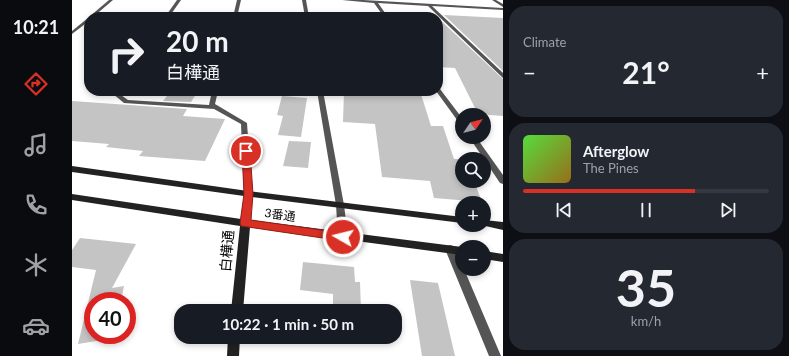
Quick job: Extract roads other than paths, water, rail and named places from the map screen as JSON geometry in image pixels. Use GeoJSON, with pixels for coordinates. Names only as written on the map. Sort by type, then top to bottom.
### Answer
{"type":"FeatureCollection","features":[{"type":"Feature","properties":{"kind":"street"},"geometry":{"type":"LineString","coordinates":[[97,12],[111,0]]}},
{"type":"Feature","properties":{"kind":"street"},"geometry":{"type":"LineString","coordinates":[[170,12],[178,0]]}},
{"type":"Feature","properties":{"kind":"street"},"geometry":{"type":"LineString","coordinates":[[236,12],[239,0]]}},
{"type":"Feature","properties":{"kind":"street"},"geometry":{"type":"LineString","coordinates":[[304,0],[306,12]]}},
{"type":"Feature","properties":{"kind":"street"},"geometry":{"type":"LineString","coordinates":[[344,0],[503,9]]}},
{"type":"Feature","properties":{"kind":"street"},"geometry":{"type":"LineString","coordinates":[[494,0],[503,6]]}},
{"type":"Feature","properties":{"kind":"street"},"geometry":{"type":"LineString","coordinates":[[375,2],[382,12]]}},
{"type":"Feature","properties":{"kind":"street"},"geometry":{"type":"LineString","coordinates":[[429,5],[436,12]]}},
{"type":"Feature","properties":{"kind":"street"},"geometry":{"type":"LineString","coordinates":[[443,18],[503,76]]}},
{"type":"Feature","properties":{"kind":"street"},"geometry":{"type":"LineString","coordinates":[[72,33],[84,23]]}},
{"type":"Feature","properties":{"kind":"street"},"geometry":{"type":"LineString","coordinates":[[119,96],[126,102],[215,107],[244,123],[248,194]]}},
{"type":"Feature","properties":{"kind":"street"},"geometry":{"type":"LineString","coordinates":[[215,96],[212,105],[215,107]]}},
{"type":"Feature","properties":{"kind":"street"},"geometry":{"type":"LineString","coordinates":[[321,96],[340,205],[343,237]]}},
{"type":"Feature","properties":{"kind":"street"},"geometry":{"type":"LineString","coordinates":[[442,96],[455,113]]}},
{"type":"Feature","properties":{"kind":"street"},"geometry":{"type":"LineString","coordinates":[[477,144],[503,180]]}},
{"type":"Feature","properties":{"kind":"street","name":"3番通"},"geometry":{"type":"LineString","coordinates":[[72,169],[248,194],[455,219]]}},
{"type":"Feature","properties":{"kind":"street","name":"白樺通"},"geometry":{"type":"LineString","coordinates":[[238,304],[248,194]]}},
{"type":"Feature","properties":{"kind":"street","name":"3番通"},"geometry":{"type":"LineString","coordinates":[[72,197],[343,237],[455,250]]}},
{"type":"Feature","properties":{"kind":"street"},"geometry":{"type":"LineString","coordinates":[[491,224],[503,226]]}},
{"type":"Feature","properties":{"kind":"street"},"geometry":{"type":"LineString","coordinates":[[450,250],[495,356]]}},
{"type":"Feature","properties":{"kind":"street"},"geometry":{"type":"LineString","coordinates":[[491,256],[503,258]]}},
{"type":"Feature","properties":{"kind":"street"},"geometry":{"type":"LineString","coordinates":[[233,356],[234,344]]}}]}
